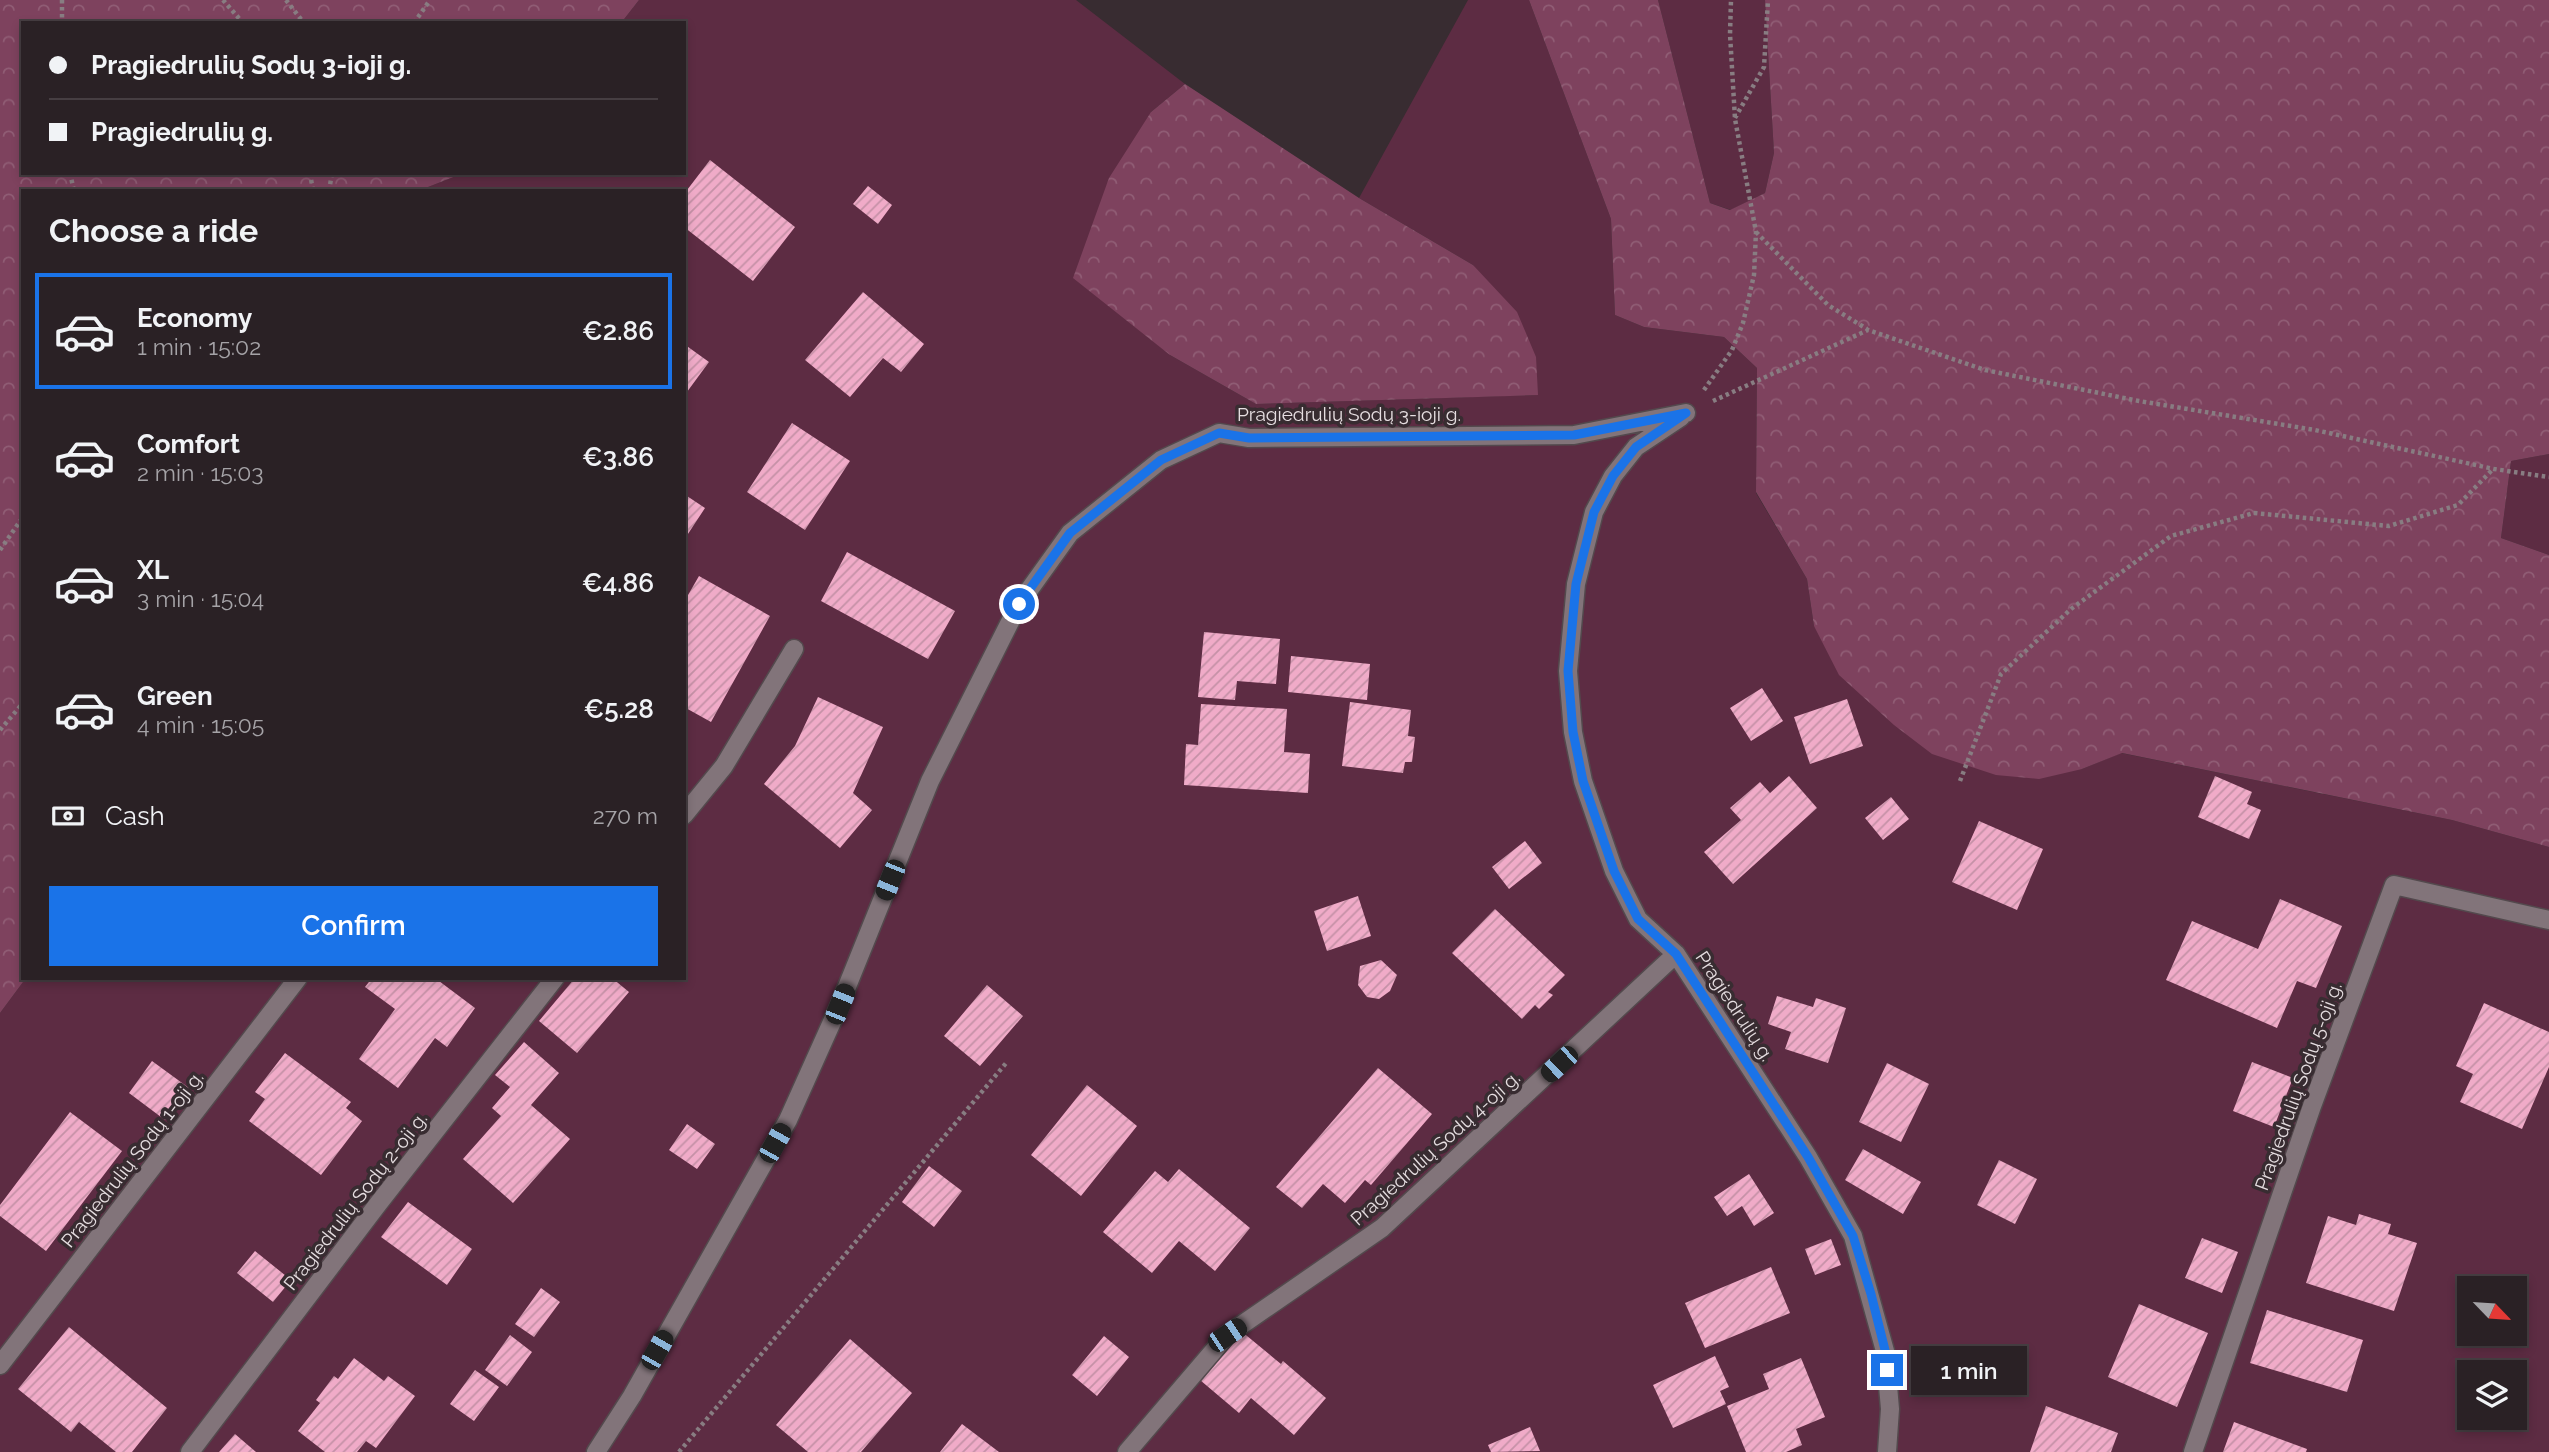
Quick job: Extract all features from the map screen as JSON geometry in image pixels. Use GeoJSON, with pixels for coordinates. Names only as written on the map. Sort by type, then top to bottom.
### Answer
{"type":"FeatureCollection","features":[{"type":"Feature","properties":{"kind":"street","name":"Pragiedrulių g."},"geometry":{"type":"LineString","coordinates":[[1686,413],[1636,447],[1613,476],[1594,512],[1576,584],[1568,671],[1573,732],[1583,781],[1614,871],[1638,919],[1676,954],[1808,1157],[1853,1236],[1885,1350],[1890,1409],[1886,1452]]}},
{"type":"Feature","properties":{"kind":"street","name":"Pragiedrulių Sodų 3-ioji g."},"geometry":{"type":"LineString","coordinates":[[596,1452],[632,1396],[788,1120],[840,1004],[930,781],[1019,604],[1070,533],[1161,460],[1219,433],[1249,438],[1574,435],[1686,413]]}},
{"type":"Feature","properties":{"kind":"street"},"geometry":{"type":"LineString","coordinates":[[686,813],[724,766],[794,649]]}},
{"type":"Feature","properties":{"kind":"street","name":"Pragiedrulių Sodų 5-oji g."},"geometry":{"type":"LineString","coordinates":[[2193,1452],[2312,1106],[2394,886],[2549,920]]}},
{"type":"Feature","properties":{"kind":"street","name":"Pragiedrulių Sodų 4-oji g."},"geometry":{"type":"LineString","coordinates":[[1127,1452],[1227,1335],[1382,1228],[1676,954]]}},
{"type":"Feature","properties":{"kind":"street","name":"Pragiedrulių Sodų 1-oji g."},"geometry":{"type":"LineString","coordinates":[[0,1365],[296,980]]}},
{"type":"Feature","properties":{"kind":"street","name":"Pragiedrulių Sodų 2-oji g."},"geometry":{"type":"LineString","coordinates":[[190,1452],[378,1203],[553,980]]}},
{"type":"Feature","properties":{"kind":"path"},"geometry":{"type":"LineString","coordinates":[[62,0],[62,21]]}},
{"type":"Feature","properties":{"kind":"path"},"geometry":{"type":"LineString","coordinates":[[223,0],[241,21]]}},
{"type":"Feature","properties":{"kind":"path"},"geometry":{"type":"LineString","coordinates":[[286,0],[302,21]]}},
{"type":"Feature","properties":{"kind":"path"},"geometry":{"type":"LineString","coordinates":[[415,21],[430,0]]}},
{"type":"Feature","properties":{"kind":"path"},"geometry":{"type":"LineString","coordinates":[[1686,413],[1732,350],[1743,323],[1754,275],[1756,232],[1735,119],[1731,0]]}},
{"type":"Feature","properties":{"kind":"path"},"geometry":{"type":"LineString","coordinates":[[1735,119],[1764,67],[1768,0]]}},
{"type":"Feature","properties":{"kind":"path"},"geometry":{"type":"LineString","coordinates":[[1756,232],[1828,305],[1868,330],[1985,370],[2139,401],[2315,430],[2494,469],[2549,477]]}},
{"type":"Feature","properties":{"kind":"path"},"geometry":{"type":"LineString","coordinates":[[1686,413],[1868,330]]}},
{"type":"Feature","properties":{"kind":"path"},"geometry":{"type":"LineString","coordinates":[[1960,781],[2001,674],[2071,609],[2171,536],[2255,513],[2389,526],[2458,505],[2494,469]]}},
{"type":"Feature","properties":{"kind":"path"},"geometry":{"type":"LineString","coordinates":[[0,550],[21,519]]}},
{"type":"Feature","properties":{"kind":"path"},"geometry":{"type":"LineString","coordinates":[[0,730],[21,705]]}},
{"type":"Feature","properties":{"kind":"path"},"geometry":{"type":"LineString","coordinates":[[679,1452],[1007,1062]]}},
{"type":"Feature","properties":{"kind":"shaded area"},"geometry":{"type":"Polygon","coordinates":[[[639,0],[1076,0],[1185,84],[1151,112],[1170,355],[1256,404],[1537,395],[1473,265],[1359,198],[1468,0],[1529,0],[1611,219],[1615,315],[1644,327],[1724,337],[1757,368],[1756,493],[1807,579],[1814,626],[2082,769],[2121,753],[2452,820],[2549,847],[2549,1452],[0,1452],[0,1013],[25,980],[686,980],[686,189],[428,189],[459,175],[686,175],[686,21],[623,21],[639,0]]]}},
{"type":"Feature","properties":{"kind":"shaded area"},"geometry":{"type":"Polygon","coordinates":[[[1658,0],[1765,0],[1774,153],[1765,193],[1731,210],[1710,203],[1658,0]]]}},
{"type":"Feature","properties":{"kind":"shaded area"},"geometry":{"type":"Polygon","coordinates":[[[2549,454],[2549,555],[2501,538],[2511,461],[2549,454]]]}},
{"type":"Feature","properties":{"kind":"green space"},"geometry":{"type":"Polygon","coordinates":[[[0,0],[639,0],[623,21],[21,21],[21,175],[459,175],[428,189],[21,189],[21,980],[25,980],[0,1013],[0,0]]]}},
{"type":"Feature","properties":{"kind":"green space"},"geometry":{"type":"Polygon","coordinates":[[[1529,0],[1658,0],[1710,203],[1730,210],[1765,193],[1774,153],[1765,0],[2549,0],[2549,454],[2511,461],[2501,538],[2549,555],[2549,847],[2452,820],[2122,753],[2082,769],[2039,779],[1996,775],[1932,754],[1894,725],[1839,675],[1814,626],[1807,579],[1756,492],[1757,368],[1724,337],[1644,327],[1615,315],[1611,219],[1529,0]]]}},
{"type":"Feature","properties":{"kind":"green space"},"geometry":{"type":"Polygon","coordinates":[[[1185,84],[1359,198],[1473,265],[1517,312],[1536,357],[1538,395],[1256,404],[1170,355],[1073,278],[1109,178],[1151,112],[1185,84]]]}},
{"type":"Feature","properties":{"kind":"building"},"geometry":{"type":"Polygon","coordinates":[[[710,160],[795,227],[753,281],[686,229],[686,191],[710,160]]]}},
{"type":"Feature","properties":{"kind":"building"},"geometry":{"type":"Polygon","coordinates":[[[868,186],[892,205],[878,224],[853,204],[868,186]]]}},
{"type":"Feature","properties":{"kind":"building"},"geometry":{"type":"Polygon","coordinates":[[[863,292],[924,344],[901,372],[883,358],[850,397],[805,360],[863,292]]]}},
{"type":"Feature","properties":{"kind":"building"},"geometry":{"type":"Polygon","coordinates":[[[686,345],[709,362],[686,393],[686,345]]]}},
{"type":"Feature","properties":{"kind":"building"},"geometry":{"type":"Polygon","coordinates":[[[792,423],[850,461],[805,530],[747,492],[792,423]]]}},
{"type":"Feature","properties":{"kind":"building"},"geometry":{"type":"Polygon","coordinates":[[[686,495],[705,508],[686,537],[686,495]]]}},
{"type":"Feature","properties":{"kind":"building"},"geometry":{"type":"Polygon","coordinates":[[[847,552],[955,611],[928,659],[821,601],[847,552]]]}},
{"type":"Feature","properties":{"kind":"building"},"geometry":{"type":"Polygon","coordinates":[[[699,576],[770,616],[711,722],[686,708],[686,599],[699,576]]]}},
{"type":"Feature","properties":{"kind":"building"},"geometry":{"type":"Polygon","coordinates":[[[1204,632],[1280,639],[1276,684],[1237,681],[1235,700],[1198,697],[1204,632]]]}},
{"type":"Feature","properties":{"kind":"building"},"geometry":{"type":"Polygon","coordinates":[[[1291,656],[1370,664],[1367,700],[1288,692],[1291,656]]]}},
{"type":"Feature","properties":{"kind":"building"},"geometry":{"type":"Polygon","coordinates":[[[1762,688],[1783,721],[1751,741],[1730,708],[1762,688]]]}},
{"type":"Feature","properties":{"kind":"building"},"geometry":{"type":"Polygon","coordinates":[[[818,697],[883,727],[853,793],[872,810],[840,848],[764,784],[795,746],[818,697]]]}},
{"type":"Feature","properties":{"kind":"building"},"geometry":{"type":"Polygon","coordinates":[[[1847,699],[1863,746],[1810,764],[1794,717],[1847,699]]]}},
{"type":"Feature","properties":{"kind":"building"},"geometry":{"type":"Polygon","coordinates":[[[1350,702],[1411,710],[1408,736],[1415,737],[1412,762],[1405,762],[1403,773],[1342,766],[1350,702]]]}},
{"type":"Feature","properties":{"kind":"building"},"geometry":{"type":"Polygon","coordinates":[[[1201,704],[1287,709],[1284,752],[1310,754],[1308,793],[1184,785],[1186,744],[1198,745],[1201,704]]]}},
{"type":"Feature","properties":{"kind":"building"},"geometry":{"type":"Polygon","coordinates":[[[1789,776],[1817,808],[1733,884],[1704,852],[1741,820],[1730,808],[1760,782],[1770,793],[1789,776]]]}},
{"type":"Feature","properties":{"kind":"building"},"geometry":{"type":"Polygon","coordinates":[[[2215,776],[2252,792],[2247,804],[2261,810],[2249,839],[2198,817],[2215,776]]]}},
{"type":"Feature","properties":{"kind":"building"},"geometry":{"type":"Polygon","coordinates":[[[1891,797],[1909,819],[1883,840],[1865,818],[1891,797]]]}},
{"type":"Feature","properties":{"kind":"building"},"geometry":{"type":"Polygon","coordinates":[[[1979,821],[2043,849],[2017,910],[1952,882],[1979,821]]]}},
{"type":"Feature","properties":{"kind":"building"},"geometry":{"type":"Polygon","coordinates":[[[1525,841],[1542,863],[1509,889],[1492,867],[1525,841]]]}},
{"type":"Feature","properties":{"kind":"building"},"geometry":{"type":"Polygon","coordinates":[[[1358,896],[1371,936],[1327,951],[1314,911],[1358,896]]]}},
{"type":"Feature","properties":{"kind":"building"},"geometry":{"type":"Polygon","coordinates":[[[2280,899],[2342,926],[2316,988],[2297,981],[2277,1028],[2166,980],[2192,921],[2258,949],[2280,899]]]}},
{"type":"Feature","properties":{"kind":"building"},"geometry":{"type":"Polygon","coordinates":[[[1495,909],[1565,975],[1548,992],[1553,995],[1539,1009],[1535,1005],[1522,1019],[1452,953],[1495,909]]]}},
{"type":"Feature","properties":{"kind":"building"},"geometry":{"type":"Polygon","coordinates":[[[1381,960],[1397,975],[1390,991],[1379,999],[1367,997],[1358,985],[1360,966],[1381,960]]]}},
{"type":"Feature","properties":{"kind":"building"},"geometry":{"type":"Polygon","coordinates":[[[370,980],[438,980],[475,1008],[447,1047],[435,1038],[398,1088],[359,1059],[395,1009],[365,987],[370,980]]]}},
{"type":"Feature","properties":{"kind":"building"},"geometry":{"type":"Polygon","coordinates":[[[573,980],[614,980],[629,992],[577,1053],[539,1021],[573,980]]]}},
{"type":"Feature","properties":{"kind":"building"},"geometry":{"type":"Polygon","coordinates":[[[987,985],[1023,1016],[980,1066],[944,1036],[987,985]]]}},
{"type":"Feature","properties":{"kind":"building"},"geometry":{"type":"Polygon","coordinates":[[[1777,996],[1813,1007],[1816,998],[1846,1008],[1828,1063],[1785,1049],[1791,1032],[1768,1024],[1777,996]]]}},
{"type":"Feature","properties":{"kind":"building"},"geometry":{"type":"Polygon","coordinates":[[[2484,1003],[2549,1032],[2549,1067],[2522,1129],[2460,1102],[2473,1074],[2456,1066],[2484,1003]]]}},
{"type":"Feature","properties":{"kind":"building"},"geometry":{"type":"Polygon","coordinates":[[[524,1042],[559,1073],[531,1105],[570,1139],[513,1203],[463,1159],[501,1116],[492,1108],[510,1087],[495,1075],[524,1042]]]}},
{"type":"Feature","properties":{"kind":"building"},"geometry":{"type":"Polygon","coordinates":[[[285,1053],[351,1102],[346,1108],[362,1121],[321,1175],[249,1121],[265,1099],[255,1092],[285,1053]]]}},
{"type":"Feature","properties":{"kind":"building"},"geometry":{"type":"Polygon","coordinates":[[[152,1061],[189,1088],[165,1120],[129,1093],[152,1061]]]}},
{"type":"Feature","properties":{"kind":"building"},"geometry":{"type":"Polygon","coordinates":[[[2252,1062],[2293,1078],[2274,1127],[2233,1111],[2252,1062]]]}},
{"type":"Feature","properties":{"kind":"building"},"geometry":{"type":"Polygon","coordinates":[[[1887,1063],[1929,1084],[1901,1142],[1859,1122],[1887,1063]]]}},
{"type":"Feature","properties":{"kind":"building"},"geometry":{"type":"Polygon","coordinates":[[[1378,1068],[1432,1114],[1371,1185],[1365,1180],[1345,1203],[1323,1184],[1302,1208],[1276,1187],[1378,1068]]]}},
{"type":"Feature","properties":{"kind":"building"},"geometry":{"type":"Polygon","coordinates":[[[1087,1085],[1137,1126],[1081,1196],[1031,1155],[1087,1085]]]}},
{"type":"Feature","properties":{"kind":"building"},"geometry":{"type":"Polygon","coordinates":[[[70,1112],[122,1151],[46,1251],[0,1216],[0,1205],[70,1112]]]}},
{"type":"Feature","properties":{"kind":"building"},"geometry":{"type":"Polygon","coordinates":[[[687,1124],[715,1144],[697,1169],[669,1150],[687,1124]]]}},
{"type":"Feature","properties":{"kind":"building"},"geometry":{"type":"Polygon","coordinates":[[[1863,1149],[1921,1182],[1903,1214],[1845,1180],[1863,1149]]]}},
{"type":"Feature","properties":{"kind":"building"},"geometry":{"type":"Polygon","coordinates":[[[1999,1160],[2037,1179],[2015,1224],[1977,1205],[1999,1160]]]}},
{"type":"Feature","properties":{"kind":"building"},"geometry":{"type":"Polygon","coordinates":[[[929,1166],[962,1191],[934,1227],[902,1202],[929,1166]]]}},
{"type":"Feature","properties":{"kind":"building"},"geometry":{"type":"Polygon","coordinates":[[[1179,1169],[1250,1228],[1215,1271],[1179,1241],[1152,1273],[1103,1232],[1155,1171],[1168,1182],[1179,1169]]]}},
{"type":"Feature","properties":{"kind":"building"},"geometry":{"type":"Polygon","coordinates":[[[1749,1174],[1774,1213],[1754,1226],[1742,1206],[1727,1216],[1714,1197],[1749,1174]]]}},
{"type":"Feature","properties":{"kind":"building"},"geometry":{"type":"Polygon","coordinates":[[[408,1202],[472,1249],[447,1285],[381,1237],[408,1202]]]}},
{"type":"Feature","properties":{"kind":"building"},"geometry":{"type":"Polygon","coordinates":[[[2359,1214],[2391,1224],[2388,1234],[2417,1243],[2394,1311],[2306,1283],[2328,1216],[2356,1225],[2359,1214]]]}},
{"type":"Feature","properties":{"kind":"building"},"geometry":{"type":"Polygon","coordinates":[[[2202,1238],[2238,1252],[2222,1293],[2185,1278],[2202,1238]]]}},
{"type":"Feature","properties":{"kind":"building"},"geometry":{"type":"Polygon","coordinates":[[[1831,1239],[1841,1265],[1815,1275],[1805,1249],[1831,1239]]]}},
{"type":"Feature","properties":{"kind":"building"},"geometry":{"type":"Polygon","coordinates":[[[255,1251],[291,1280],[273,1302],[237,1273],[255,1251]]]}},
{"type":"Feature","properties":{"kind":"building"},"geometry":{"type":"Polygon","coordinates":[[[1771,1267],[1790,1313],[1705,1348],[1685,1303],[1771,1267]]]}},
{"type":"Feature","properties":{"kind":"building"},"geometry":{"type":"Polygon","coordinates":[[[541,1288],[560,1302],[534,1337],[515,1324],[541,1288]]]}},
{"type":"Feature","properties":{"kind":"building"},"geometry":{"type":"Polygon","coordinates":[[[2139,1304],[2208,1333],[2177,1407],[2108,1377],[2139,1304]]]}},
{"type":"Feature","properties":{"kind":"building"},"geometry":{"type":"Polygon","coordinates":[[[2267,1310],[2363,1340],[2347,1392],[2250,1363],[2267,1310]]]}},
{"type":"Feature","properties":{"kind":"building"},"geometry":{"type":"Polygon","coordinates":[[[69,1327],[167,1408],[132,1452],[116,1452],[79,1422],[71,1432],[18,1389],[69,1327]]]}},
{"type":"Feature","properties":{"kind":"building"},"geometry":{"type":"Polygon","coordinates":[[[1241,1331],[1281,1364],[1283,1361],[1326,1398],[1294,1435],[1251,1398],[1239,1413],[1200,1380],[1241,1331]]]}},
{"type":"Feature","properties":{"kind":"building"},"geometry":{"type":"Polygon","coordinates":[[[510,1335],[532,1352],[507,1386],[485,1370],[510,1335]]]}},
{"type":"Feature","properties":{"kind":"building"},"geometry":{"type":"Polygon","coordinates":[[[1104,1336],[1129,1357],[1097,1396],[1072,1375],[1104,1336]]]}},
{"type":"Feature","properties":{"kind":"building"},"geometry":{"type":"Polygon","coordinates":[[[850,1339],[912,1393],[861,1452],[808,1452],[776,1425],[850,1339]]]}},
{"type":"Feature","properties":{"kind":"building"},"geometry":{"type":"Polygon","coordinates":[[[1715,1356],[1729,1387],[1720,1391],[1726,1404],[1673,1428],[1653,1385],[1715,1356]]]}},
{"type":"Feature","properties":{"kind":"building"},"geometry":{"type":"Polygon","coordinates":[[[354,1358],[384,1381],[388,1376],[415,1396],[376,1448],[366,1441],[357,1452],[325,1452],[298,1431],[320,1403],[316,1400],[334,1376],[338,1379],[354,1358]]]}},
{"type":"Feature","properties":{"kind":"building"},"geometry":{"type":"Polygon","coordinates":[[[1801,1358],[1825,1417],[1796,1429],[1802,1445],[1786,1452],[1746,1452],[1727,1406],[1769,1389],[1763,1374],[1801,1358]]]}},
{"type":"Feature","properties":{"kind":"building"},"geometry":{"type":"Polygon","coordinates":[[[475,1370],[499,1387],[474,1421],[450,1404],[475,1370]]]}},
{"type":"Feature","properties":{"kind":"building"},"geometry":{"type":"Polygon","coordinates":[[[2046,1406],[2118,1433],[2111,1452],[2030,1452],[2046,1406]]]}},
{"type":"Feature","properties":{"kind":"building"},"geometry":{"type":"Polygon","coordinates":[[[2234,1422],[2307,1449],[2306,1452],[2223,1452],[2234,1422]]]}},
{"type":"Feature","properties":{"kind":"building"},"geometry":{"type":"Polygon","coordinates":[[[962,1424],[999,1452],[940,1452],[962,1424]]]}},
{"type":"Feature","properties":{"kind":"building"},"geometry":{"type":"Polygon","coordinates":[[[1530,1427],[1540,1451],[1491,1452],[1488,1445],[1530,1427]]]}},
{"type":"Feature","properties":{"kind":"building"},"geometry":{"type":"Polygon","coordinates":[[[235,1434],[256,1452],[219,1452],[235,1434]]]}},
{"type":"Feature","properties":{"kind":"route"},"geometry":{"type":"LineString","coordinates":[[1019,604],[1070,533],[1161,460],[1219,433],[1249,438],[1574,435],[1686,413],[1636,447],[1613,476],[1594,512],[1576,584],[1568,671],[1573,732],[1583,781],[1614,871],[1638,919],[1676,954],[1808,1157],[1853,1236],[1871,1294],[1885,1350],[1887,1370]]}}]}
